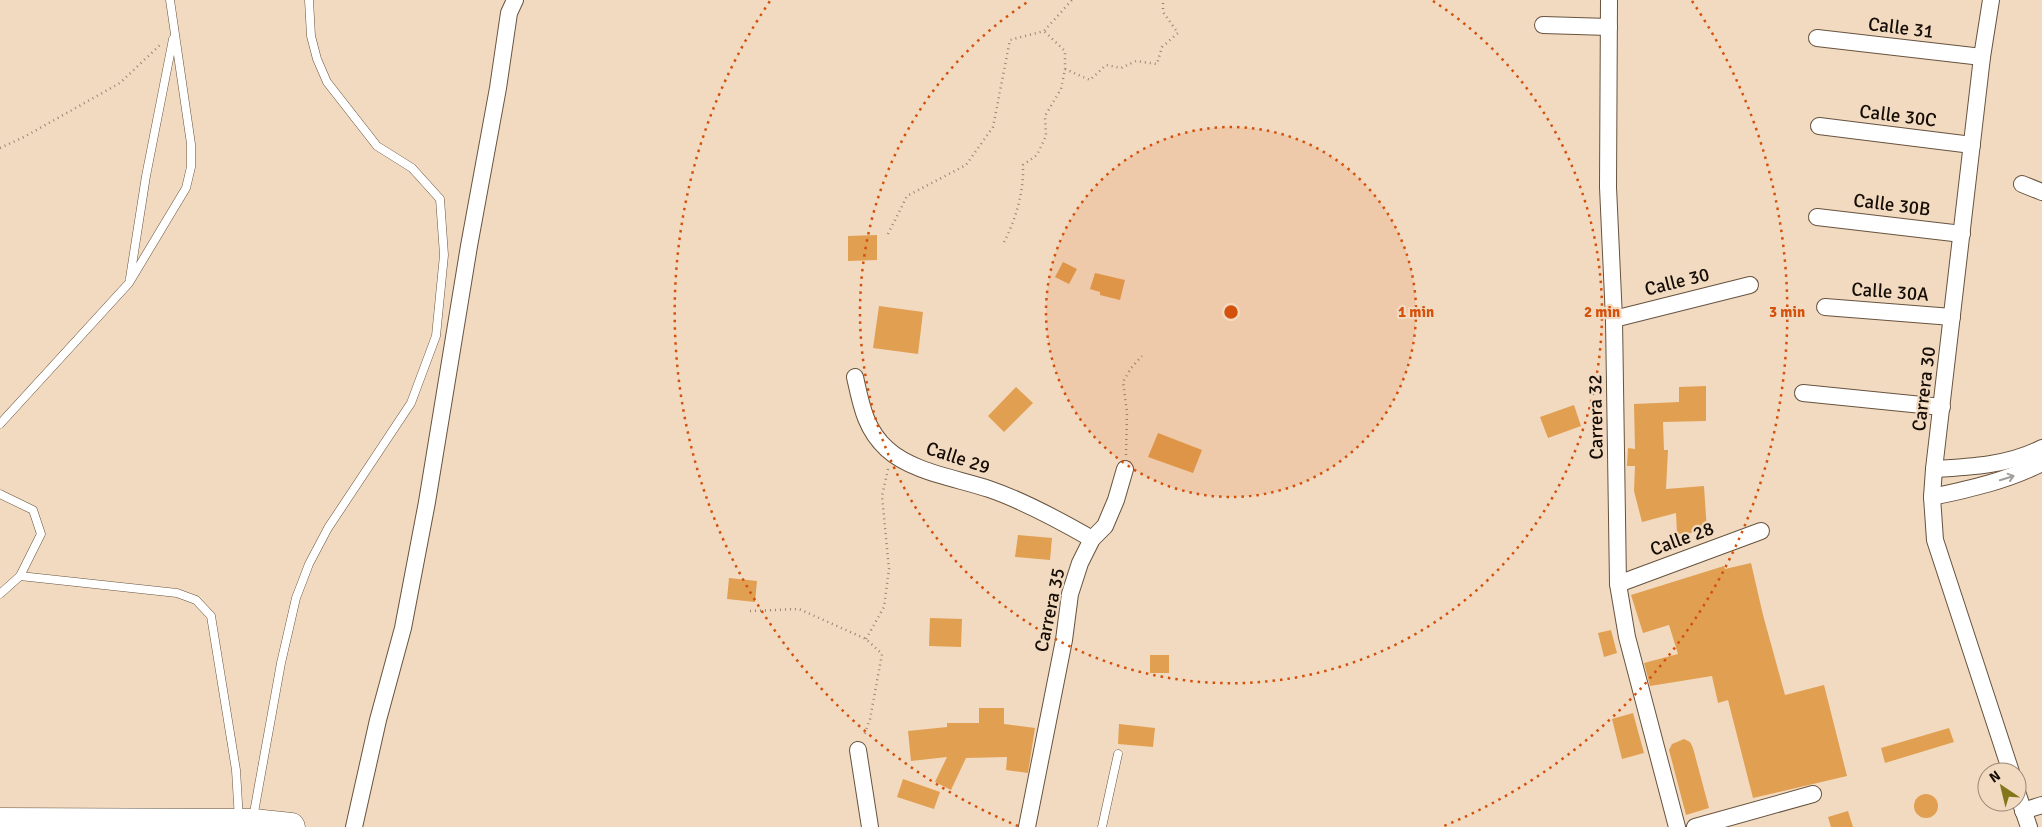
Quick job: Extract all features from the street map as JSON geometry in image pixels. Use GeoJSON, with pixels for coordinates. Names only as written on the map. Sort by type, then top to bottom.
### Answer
{"type":"FeatureCollection","features":[{"type":"Feature","properties":{"kind":"highway"},"geometry":{"type":"LineString","coordinates":[[0,822],[246,823],[291,827]]}},
{"type":"Feature","properties":{"kind":"street"},"geometry":{"type":"LineString","coordinates":[[354,827],[378,720],[404,628],[498,88],[509,13],[515,0]]}},
{"type":"Feature","properties":{"kind":"street","name":"Carrera 32"},"geometry":{"type":"LineString","coordinates":[[1609,0],[1608,187],[1614,319],[1618,584],[1627,637],[1677,827]]}},
{"type":"Feature","properties":{"kind":"street","name":"Carrera 30"},"geometry":{"type":"LineString","coordinates":[[1990,0],[1932,497],[1935,540],[2007,762]]}},
{"type":"Feature","properties":{"kind":"street"},"geometry":{"type":"LineString","coordinates":[[1542,24],[1609,27]]}},
{"type":"Feature","properties":{"kind":"street","name":"Calle 31"},"geometry":{"type":"LineString","coordinates":[[1816,38],[1982,57]]}},
{"type":"Feature","properties":{"kind":"street","name":"Calle 30C"},"geometry":{"type":"LineString","coordinates":[[1819,126],[1972,146]]}},
{"type":"Feature","properties":{"kind":"street"},"geometry":{"type":"LineString","coordinates":[[2022,184],[2042,192]]}},
{"type":"Feature","properties":{"kind":"street","name":"Calle 30B"},"geometry":{"type":"LineString","coordinates":[[1817,217],[1962,234]]}},
{"type":"Feature","properties":{"kind":"street","name":"Calle 30"},"geometry":{"type":"LineString","coordinates":[[1614,319],[1750,285]]}},
{"type":"Feature","properties":{"kind":"street","name":"Calle 30A"},"geometry":{"type":"LineString","coordinates":[[1825,307],[1952,317]]}},
{"type":"Feature","properties":{"kind":"street","name":"Calle 29"},"geometry":{"type":"LineString","coordinates":[[855,377],[865,420],[885,448],[903,462],[990,489],[1061,521],[1092,538]]}},
{"type":"Feature","properties":{"kind":"street"},"geometry":{"type":"LineString","coordinates":[[1803,393],[1942,407]]}},
{"type":"Feature","properties":{"kind":"street"},"geometry":{"type":"LineString","coordinates":[[1934,469],[1977,466],[2007,461],[2042,448]]}},
{"type":"Feature","properties":{"kind":"street"},"geometry":{"type":"LineString","coordinates":[[1932,497],[2024,472],[2042,463]]}},
{"type":"Feature","properties":{"kind":"street","name":"Carrera 35"},"geometry":{"type":"LineString","coordinates":[[1027,827],[1064,640],[1070,594],[1080,563],[1092,538],[1105,526],[1116,500],[1125,469]]}},
{"type":"Feature","properties":{"kind":"street","name":"Calle 28"},"geometry":{"type":"LineString","coordinates":[[1618,584],[1761,531]]}},
{"type":"Feature","properties":{"kind":"street"},"geometry":{"type":"LineString","coordinates":[[858,750],[870,827]]}},
{"type":"Feature","properties":{"kind":"street"},"geometry":{"type":"LineString","coordinates":[[1695,827],[1813,794]]}},
{"type":"Feature","properties":{"kind":"street"},"geometry":{"type":"LineString","coordinates":[[2027,810],[2042,805]]}},
{"type":"Feature","properties":{"kind":"street"},"geometry":{"type":"LineString","coordinates":[[2023,812],[2029,827]]}},
{"type":"Feature","properties":{"kind":"lane"},"geometry":{"type":"LineString","coordinates":[[0,424],[129,283],[186,188],[191,167],[191,144],[170,0]]}},
{"type":"Feature","properties":{"kind":"lane"},"geometry":{"type":"LineString","coordinates":[[246,823],[280,663],[296,598],[328,528],[411,403],[436,336],[444,255],[440,199],[412,168],[377,146],[327,82],[317,59],[311,36],[309,0]]}},
{"type":"Feature","properties":{"kind":"lane"},"geometry":{"type":"LineString","coordinates":[[129,283],[146,176],[174,32]]}},
{"type":"Feature","properties":{"kind":"lane"},"geometry":{"type":"LineString","coordinates":[[0,494],[33,510],[41,534],[20,576],[0,594]]}},
{"type":"Feature","properties":{"kind":"lane"},"geometry":{"type":"LineString","coordinates":[[20,576],[177,593],[196,600],[211,616],[246,823]]}},
{"type":"Feature","properties":{"kind":"lane"},"geometry":{"type":"LineString","coordinates":[[1102,827],[1118,754]]}},
{"type":"Feature","properties":{"kind":"path"},"geometry":{"type":"LineString","coordinates":[[888,234],[907,196],[966,165],[994,127],[1010,40],[1044,31],[1072,0]]}},
{"type":"Feature","properties":{"kind":"path"},"geometry":{"type":"LineString","coordinates":[[1066,69],[1090,80],[1106,65],[1121,68],[1136,61],[1157,64],[1162,47],[1178,33],[1164,12],[1163,0]]}},
{"type":"Feature","properties":{"kind":"path"},"geometry":{"type":"LineString","coordinates":[[1004,242],[1012,227],[1024,181],[1023,165],[1037,155],[1046,136],[1045,116],[1061,88],[1066,69],[1065,51],[1044,31]]}},
{"type":"Feature","properties":{"kind":"path"},"geometry":{"type":"LineString","coordinates":[[0,148],[24,137],[120,83],[174,32]]}},
{"type":"Feature","properties":{"kind":"path"},"geometry":{"type":"LineString","coordinates":[[1125,469],[1127,412],[1123,382],[1131,368],[1142,356]]}},
{"type":"Feature","properties":{"kind":"path"},"geometry":{"type":"LineString","coordinates":[[866,639],[884,607],[889,569],[882,496],[887,471],[895,456]]}},
{"type":"Feature","properties":{"kind":"path"},"geometry":{"type":"LineString","coordinates":[[750,611],[799,609],[866,639],[882,654],[870,720],[858,750]]}},
{"type":"Feature","properties":{"kind":"building"},"geometry":{"type":"Polygon","coordinates":[[[877,235],[877,260],[848,261],[848,236],[877,235]]]}},
{"type":"Feature","properties":{"kind":"building"},"geometry":{"type":"Polygon","coordinates":[[[1063,262],[1077,269],[1069,284],[1055,277],[1063,262]]]}},
{"type":"Feature","properties":{"kind":"building"},"geometry":{"type":"Polygon","coordinates":[[[1095,273],[1125,280],[1120,300],[1100,295],[1100,292],[1090,289],[1095,273]]]}},
{"type":"Feature","properties":{"kind":"building"},"geometry":{"type":"Polygon","coordinates":[[[879,306],[923,312],[918,354],[873,348],[879,306]]]}},
{"type":"Feature","properties":{"kind":"building"},"geometry":{"type":"Polygon","coordinates":[[[1706,386],[1706,421],[1663,422],[1664,450],[1668,450],[1666,489],[1704,486],[1707,532],[1677,534],[1676,513],[1642,522],[1634,491],[1635,466],[1627,466],[1628,448],[1635,449],[1634,404],[1679,402],[1679,387],[1706,386]]]}},
{"type":"Feature","properties":{"kind":"building"},"geometry":{"type":"Polygon","coordinates":[[[1016,387],[1033,403],[1004,432],[988,416],[1016,387]]]}},
{"type":"Feature","properties":{"kind":"building"},"geometry":{"type":"Polygon","coordinates":[[[1574,405],[1581,426],[1548,438],[1540,417],[1574,405]]]}},
{"type":"Feature","properties":{"kind":"building"},"geometry":{"type":"Polygon","coordinates":[[[1158,433],[1202,450],[1193,473],[1148,457],[1158,433]]]}},
{"type":"Feature","properties":{"kind":"building"},"geometry":{"type":"Polygon","coordinates":[[[1018,535],[1052,538],[1050,560],[1015,557],[1018,535]]]}},
{"type":"Feature","properties":{"kind":"building"},"geometry":{"type":"Polygon","coordinates":[[[1751,563],[1785,695],[1824,685],[1847,776],[1753,798],[1728,700],[1718,703],[1712,676],[1650,686],[1644,663],[1678,654],[1669,625],[1643,633],[1631,595],[1724,566],[1725,569],[1751,563]]]}},
{"type":"Feature","properties":{"kind":"building"},"geometry":{"type":"Polygon","coordinates":[[[729,578],[757,581],[755,602],[727,599],[729,578]]]}},
{"type":"Feature","properties":{"kind":"building"},"geometry":{"type":"Polygon","coordinates":[[[930,618],[962,619],[961,647],[929,646],[930,618]]]}},
{"type":"Feature","properties":{"kind":"building"},"geometry":{"type":"Polygon","coordinates":[[[1611,630],[1617,653],[1604,657],[1598,633],[1611,630]]]}},
{"type":"Feature","properties":{"kind":"building"},"geometry":{"type":"Polygon","coordinates":[[[1150,655],[1169,655],[1169,673],[1150,673],[1150,655]]]}},
{"type":"Feature","properties":{"kind":"building"},"geometry":{"type":"Polygon","coordinates":[[[979,708],[1004,708],[1004,724],[1035,728],[1028,773],[1006,770],[1007,757],[966,758],[951,790],[935,782],[947,757],[911,761],[908,731],[947,727],[947,723],[979,723],[979,708]]]}},
{"type":"Feature","properties":{"kind":"building"},"geometry":{"type":"Polygon","coordinates":[[[1633,713],[1644,753],[1622,759],[1612,719],[1633,713]]]}},
{"type":"Feature","properties":{"kind":"building"},"geometry":{"type":"Polygon","coordinates":[[[1119,724],[1155,728],[1153,747],[1118,744],[1119,724]]]}},
{"type":"Feature","properties":{"kind":"building"},"geometry":{"type":"Polygon","coordinates":[[[1949,728],[1954,742],[1885,763],[1881,748],[1949,728]]]}},
{"type":"Feature","properties":{"kind":"building"},"geometry":{"type":"Polygon","coordinates":[[[1684,739],[1690,742],[1693,748],[1709,808],[1686,815],[1669,750],[1672,744],[1684,739]]]}},
{"type":"Feature","properties":{"kind":"building"},"geometry":{"type":"Polygon","coordinates":[[[903,779],[940,792],[934,809],[897,797],[903,779]]]}},
{"type":"Feature","properties":{"kind":"building"},"geometry":{"type":"Polygon","coordinates":[[[1926,794],[1931,795],[1937,801],[1937,811],[1931,817],[1926,818],[1921,817],[1915,811],[1914,806],[1915,801],[1921,795],[1926,794]]]}},
{"type":"Feature","properties":{"kind":"building"},"geometry":{"type":"Polygon","coordinates":[[[1848,811],[1853,827],[1831,827],[1828,817],[1848,811]]]}}]}
